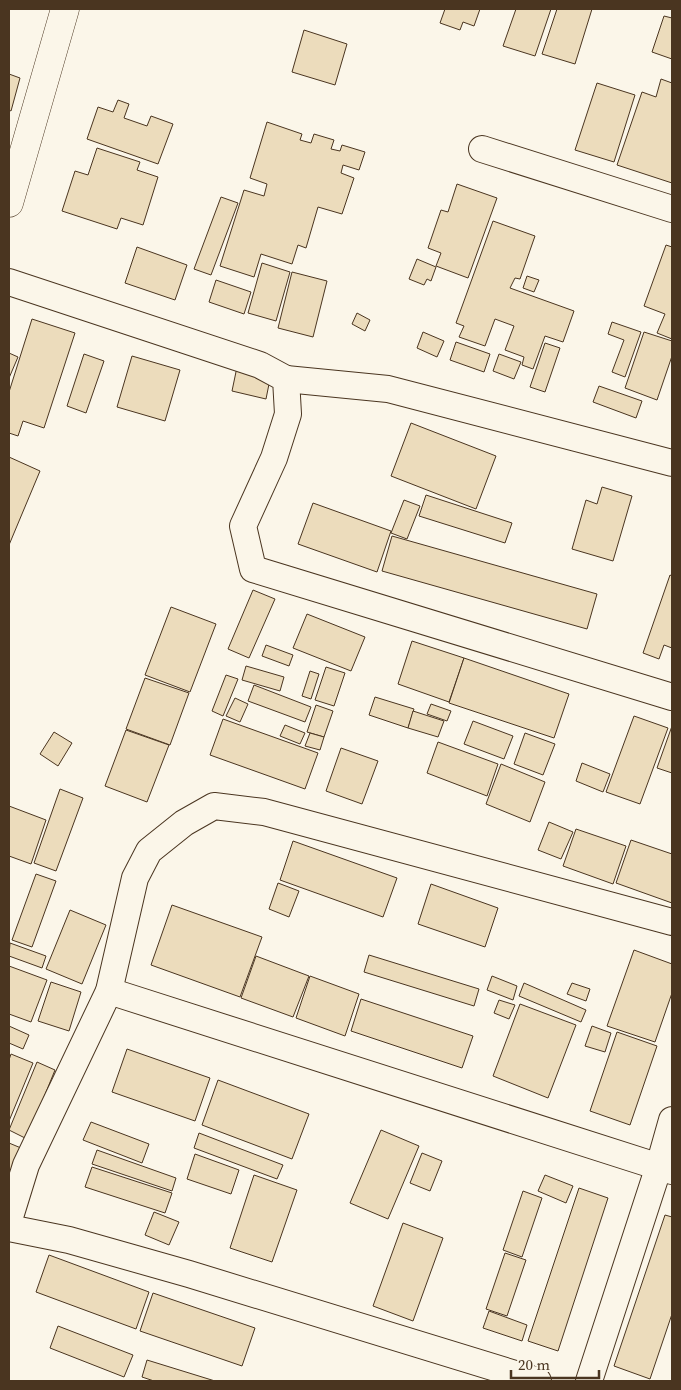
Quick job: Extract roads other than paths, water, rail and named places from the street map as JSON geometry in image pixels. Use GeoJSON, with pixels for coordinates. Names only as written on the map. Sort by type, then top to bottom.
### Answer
{"type":"FeatureCollection","features":[{"type":"Feature","properties":{"kind":"main road"},"geometry":{"type":"LineString","coordinates":[[9,203],[65,9]]}},
{"type":"Feature","properties":{"kind":"street"},"geometry":{"type":"LineString","coordinates":[[482,149],[672,209]]}},
{"type":"Feature","properties":{"kind":"street"},"geometry":{"type":"LineString","coordinates":[[9,282],[260,365],[286,379],[388,389],[672,463]]}},
{"type":"Feature","properties":{"kind":"street"},"geometry":{"type":"LineString","coordinates":[[286,379],[288,414],[274,458],[243,526],[253,569],[672,697]]}},
{"type":"Feature","properties":{"kind":"street"},"geometry":{"type":"LineString","coordinates":[[9,1220],[26,1165],[108,991],[135,878],[149,851],[184,823],[214,806],[264,812],[672,922]]}},
{"type":"Feature","properties":{"kind":"street"},"geometry":{"type":"LineString","coordinates":[[108,991],[666,1169]]}},
{"type":"Feature","properties":{"kind":"street"},"geometry":{"type":"LineString","coordinates":[[589,1381],[666,1169],[672,1120]]}},
{"type":"Feature","properties":{"kind":"street"},"geometry":{"type":"LineString","coordinates":[[9,1228],[69,1240],[189,1274],[311,1313],[538,1381]]}}]}
